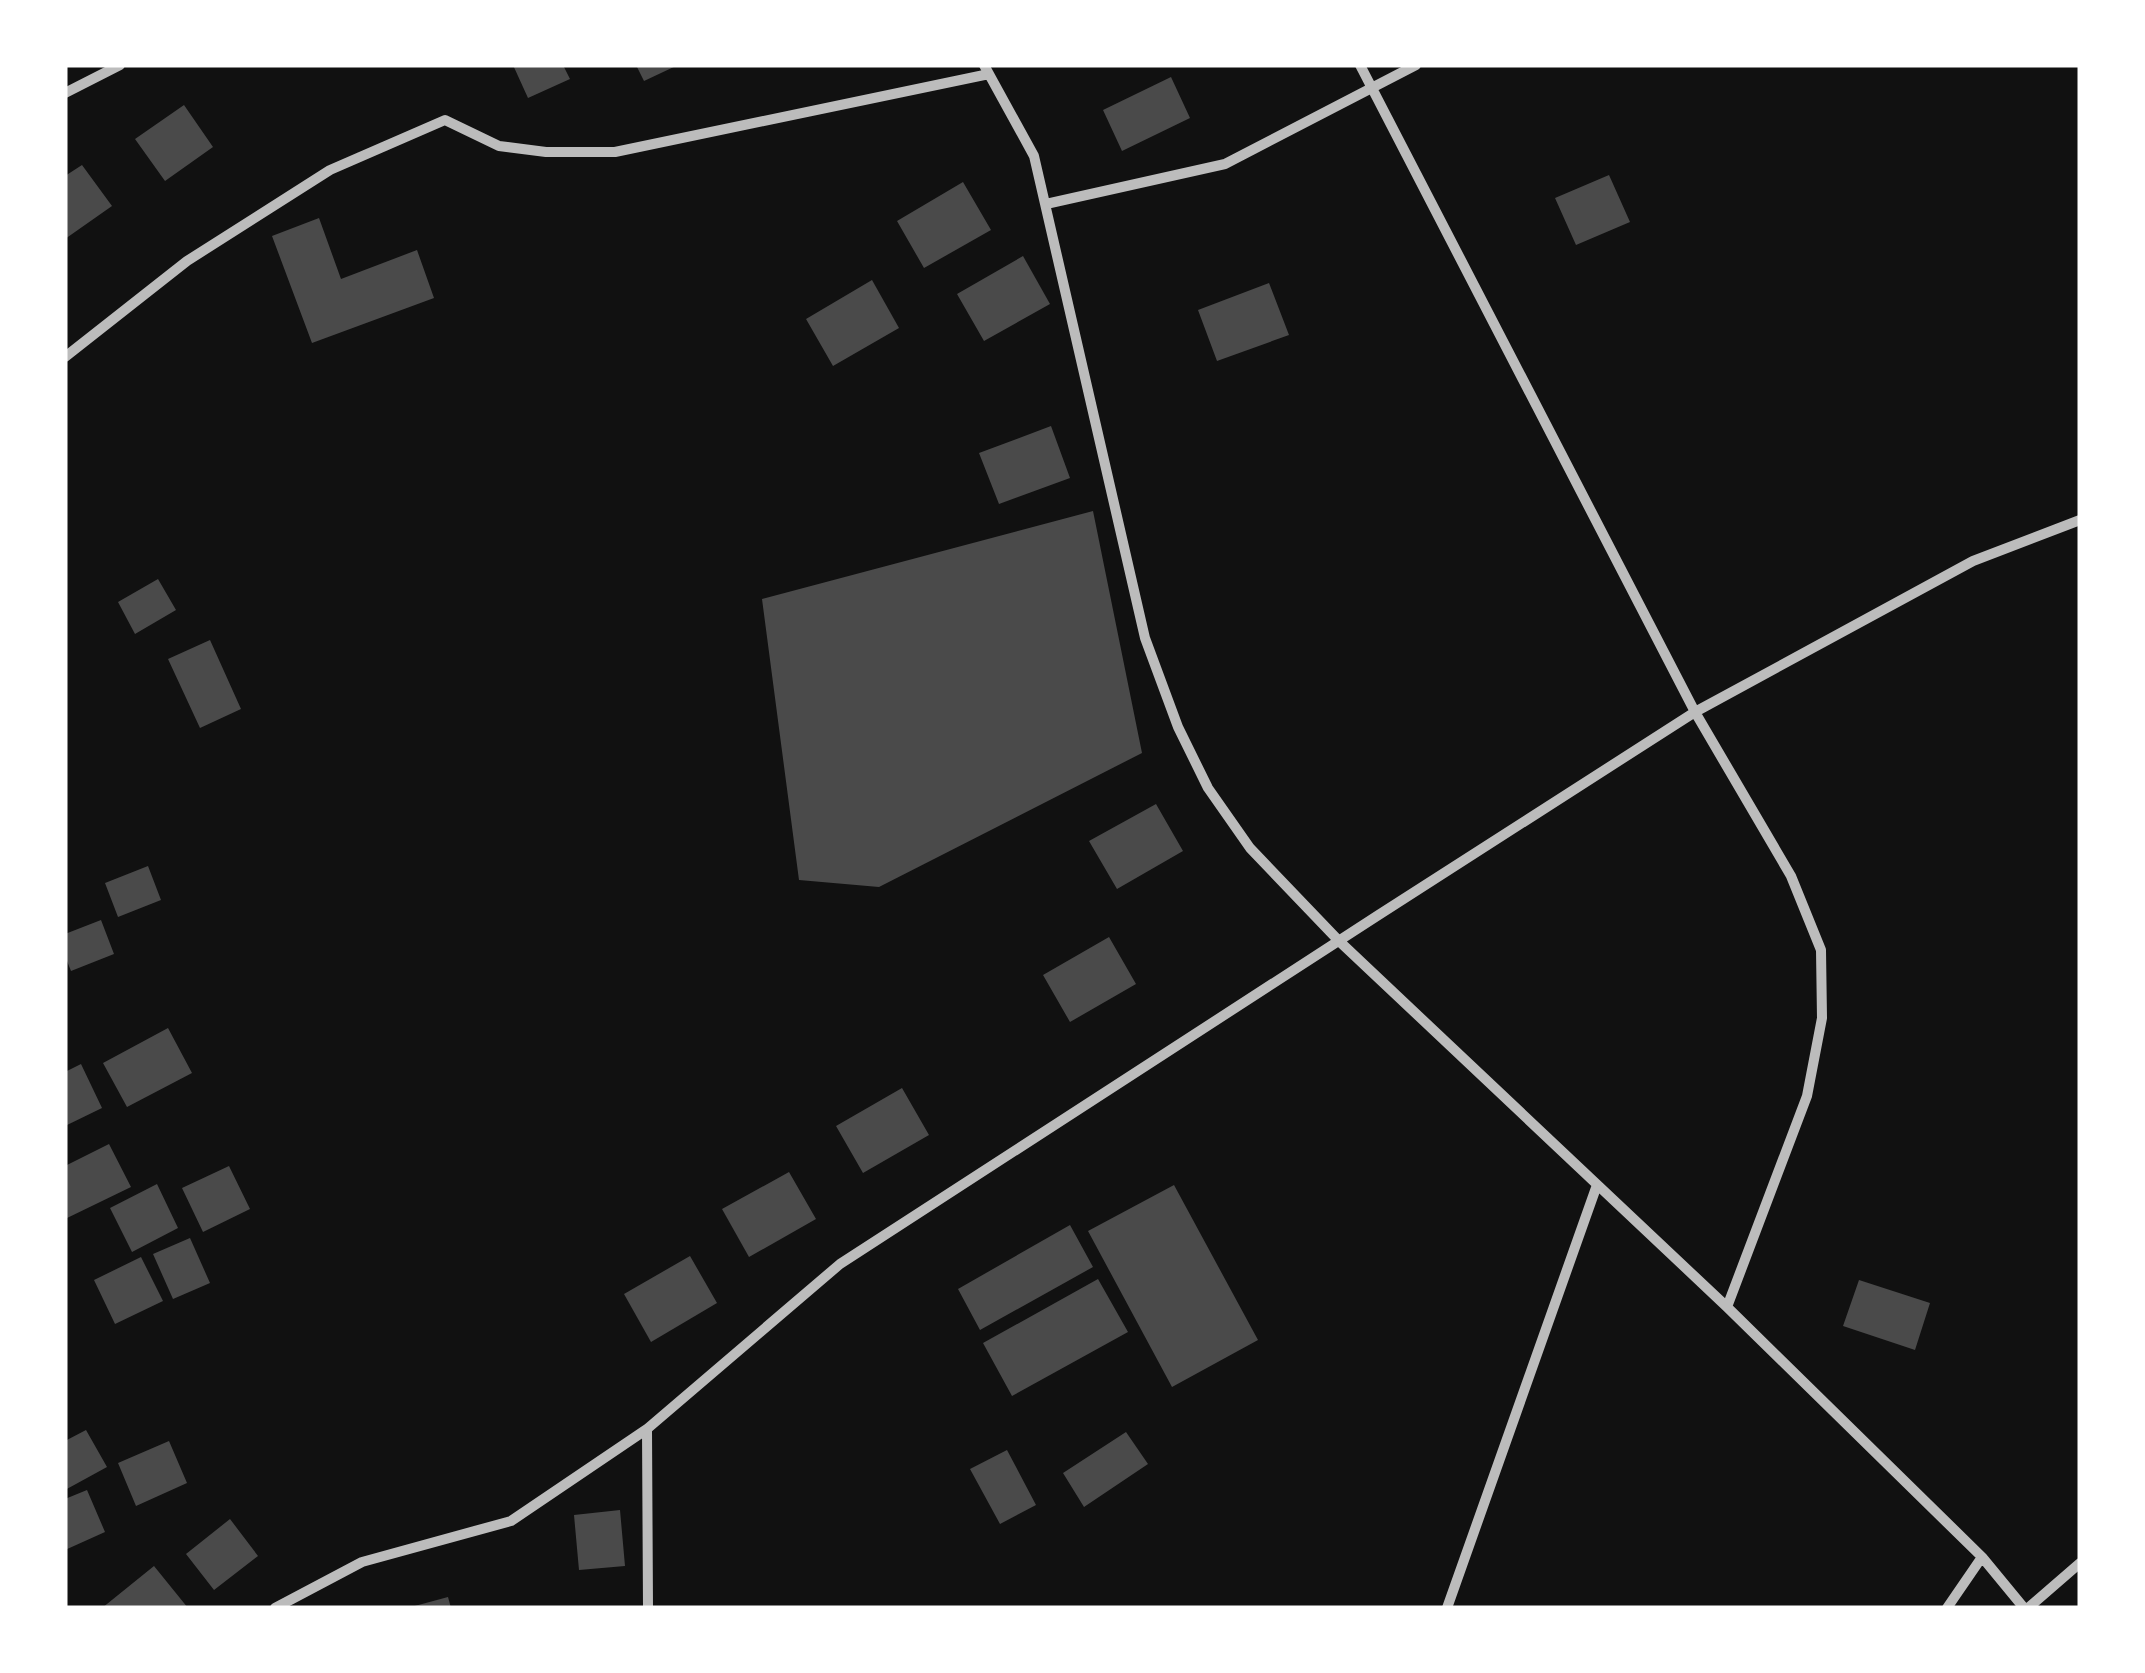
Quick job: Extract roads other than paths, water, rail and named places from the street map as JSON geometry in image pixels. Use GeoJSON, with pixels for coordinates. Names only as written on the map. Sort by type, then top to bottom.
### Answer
{"type":"FeatureCollection","features":[{"type":"Feature","properties":{"kind":"street"},"geometry":{"type":"LineString","coordinates":[[65,93],[120,65]]}},
{"type":"Feature","properties":{"kind":"street"},"geometry":{"type":"LineString","coordinates":[[1360,65],[1696,712],[1792,876],[1820,950],[1822,1018],[1807,1096],[1727,1308]]}},
{"type":"Feature","properties":{"kind":"street"},"geometry":{"type":"LineString","coordinates":[[1046,204],[1225,164],[1416,65]]}},
{"type":"Feature","properties":{"kind":"street"},"geometry":{"type":"LineString","coordinates":[[65,358],[187,261],[330,170],[445,120],[499,146],[546,152],[615,152],[987,69],[1034,156],[1146,638],[1178,727],[1208,788],[1250,848],[1339,941],[1982,1556],[2026,1608],[2080,1563]]}},
{"type":"Feature","properties":{"kind":"street"},"geometry":{"type":"LineString","coordinates":[[275,1608],[362,1562],[511,1521],[647,1429],[840,1264],[1696,712],[1972,561],[2080,520]]}},
{"type":"Feature","properties":{"kind":"street"},"geometry":{"type":"LineString","coordinates":[[1447,1608],[1597,1186]]}},
{"type":"Feature","properties":{"kind":"street"},"geometry":{"type":"LineString","coordinates":[[647,1429],[648,1608]]}},
{"type":"Feature","properties":{"kind":"street"},"geometry":{"type":"LineString","coordinates":[[1947,1608],[1982,1556]]}}]}
